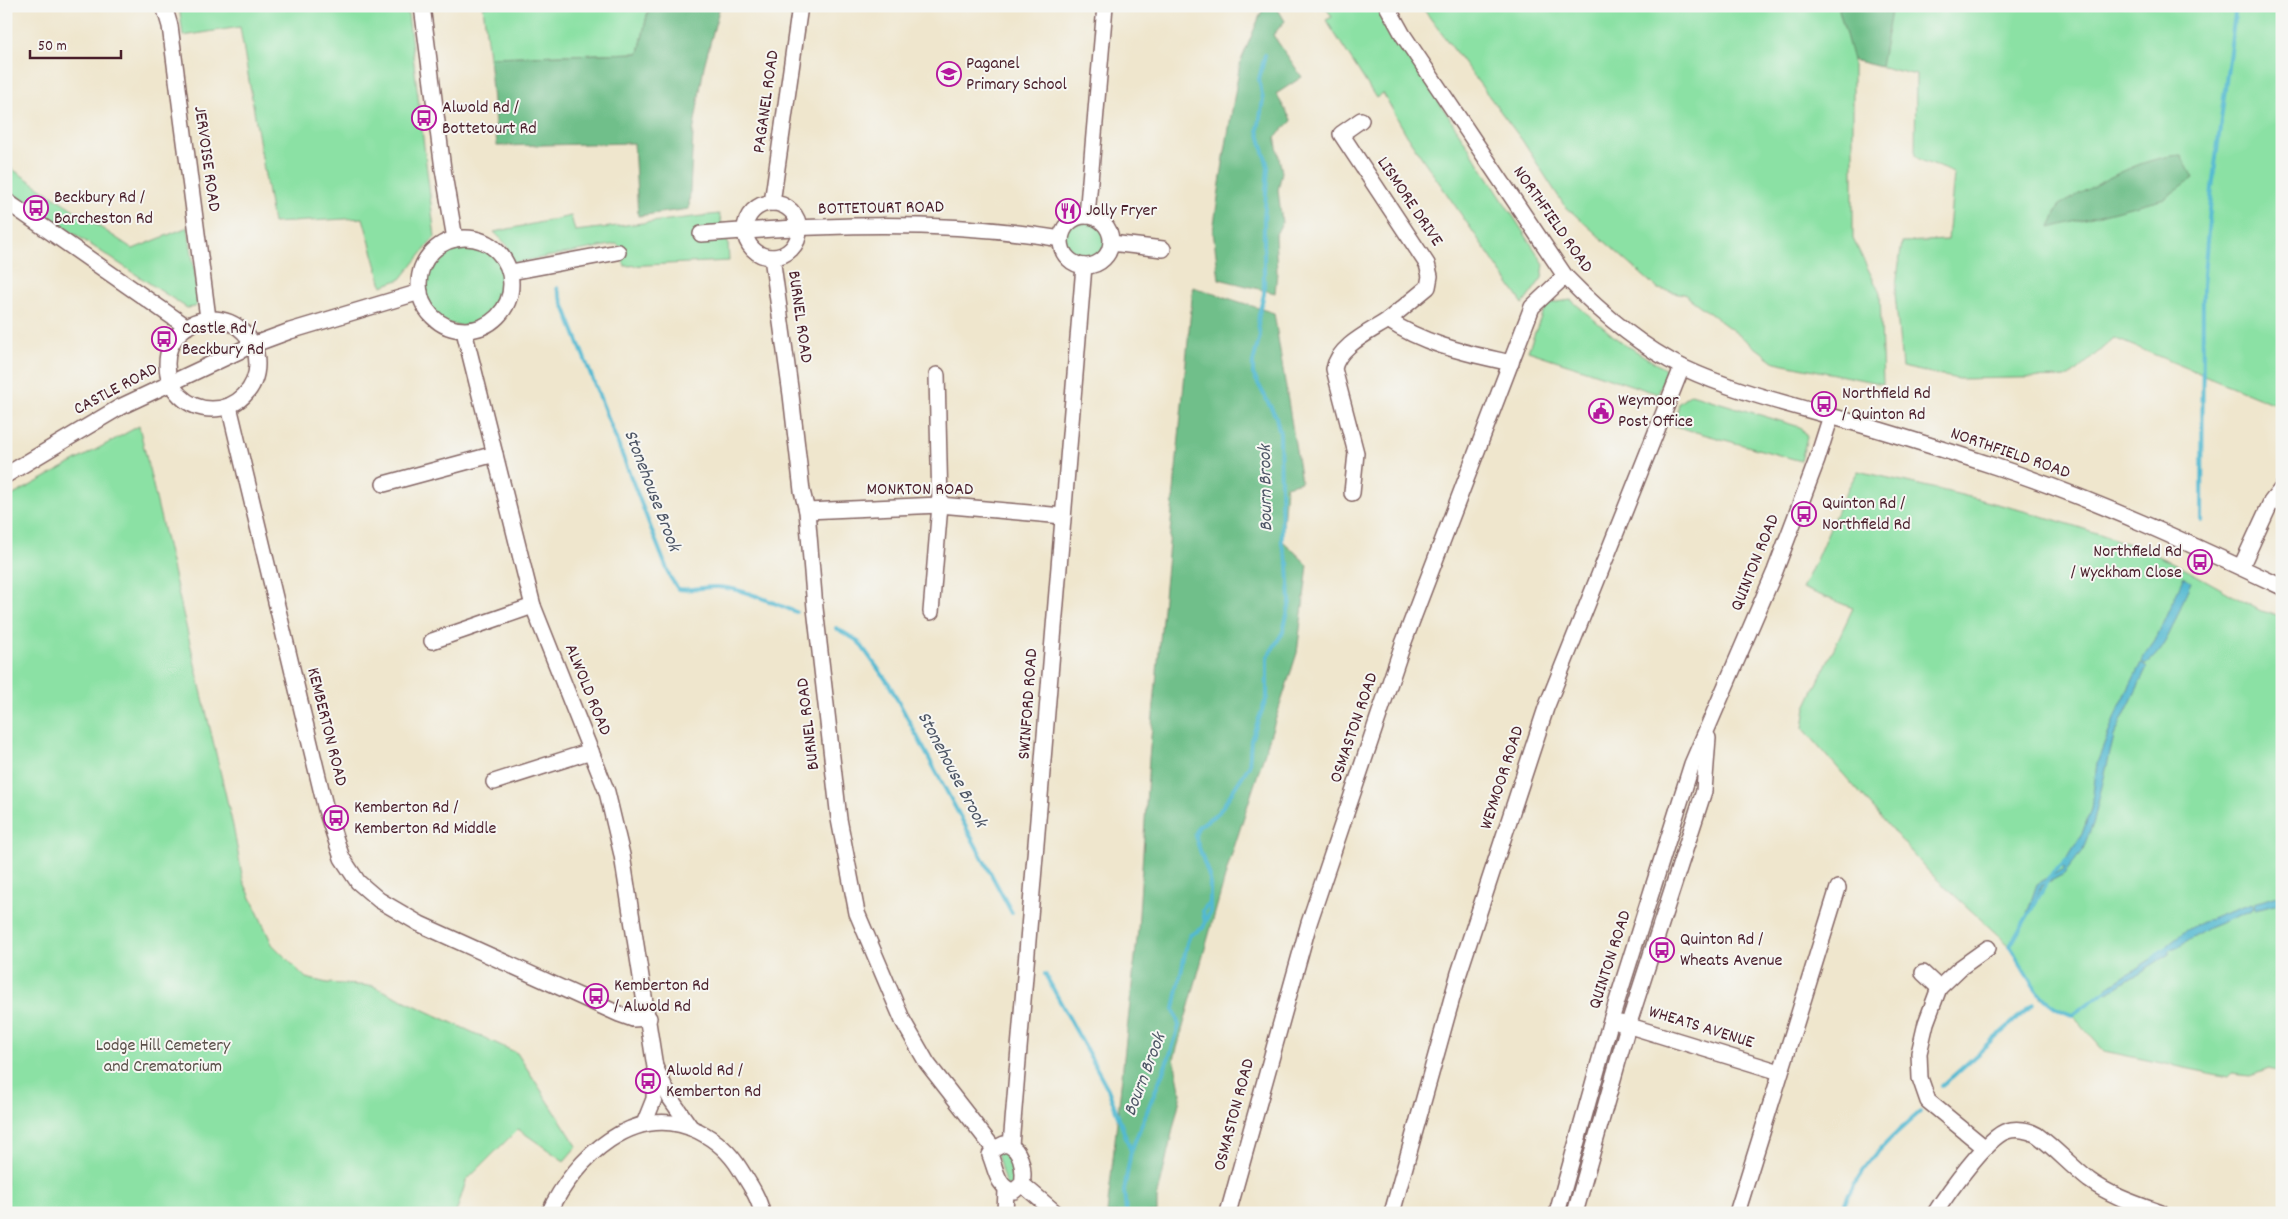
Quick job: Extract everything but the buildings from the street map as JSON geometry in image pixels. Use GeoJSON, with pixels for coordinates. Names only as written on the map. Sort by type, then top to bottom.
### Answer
{"type":"FeatureCollection","features":[{"type":"Feature","properties":{"kind":"street","name":"JERVOISE ROAD"},"geometry":{"type":"LineString","coordinates":[[164,6],[170,26],[208,318]]}},
{"type":"Feature","properties":{"kind":"street"},"geometry":{"type":"LineString","coordinates":[[422,6],[443,169],[455,239]]}},
{"type":"Feature","properties":{"kind":"street","name":"PAGANEL ROAD"},"geometry":{"type":"LineString","coordinates":[[772,203],[800,6]]}},
{"type":"Feature","properties":{"kind":"street"},"geometry":{"type":"LineString","coordinates":[[1087,216],[1104,6]]}},
{"type":"Feature","properties":{"kind":"street","name":"NORTHFIELD ROAD"},"geometry":{"type":"LineString","coordinates":[[1386,6],[1403,35],[1565,276],[1620,328],[1682,367],[1764,399],[1831,416],[1999,468],[2121,515],[2282,586]]}},
{"type":"Feature","properties":{"kind":"street","name":"LISMORE DRIVE"},"geometry":{"type":"LineString","coordinates":[[1361,120],[1341,134],[1427,264],[1430,276],[1428,287],[1388,320]]}},
{"type":"Feature","properties":{"kind":"street"},"geometry":{"type":"LineString","coordinates":[[6,201],[186,326]]}},
{"type":"Feature","properties":{"kind":"street"},"geometry":{"type":"LineString","coordinates":[[745,231],[751,213],[761,205],[772,203],[788,208],[794,215],[799,228]]}},
{"type":"Feature","properties":{"kind":"street"},"geometry":{"type":"LineString","coordinates":[[1087,216],[1101,221],[1109,231],[1111,243],[1098,263],[1084,266],[1069,259],[1062,248],[1061,238],[1064,228],[1071,220],[1087,216]]}},
{"type":"Feature","properties":{"kind":"street","name":"BOTTETOURT ROAD"},"geometry":{"type":"LineString","coordinates":[[700,234],[799,228],[933,225],[1020,232],[1061,238]]}},
{"type":"Feature","properties":{"kind":"street","name":"BURNEL ROAD"},"geometry":{"type":"LineString","coordinates":[[745,231],[751,247],[764,256],[772,257],[792,249],[798,237],[799,228]]}},
{"type":"Feature","properties":{"kind":"street"},"geometry":{"type":"LineString","coordinates":[[470,238],[483,241],[494,248],[503,258],[511,272],[511,288],[507,304],[497,318],[482,327],[464,331],[448,327],[431,316],[425,308],[420,292],[419,280],[423,265],[432,252],[444,243],[455,239],[470,238]]}},
{"type":"Feature","properties":{"kind":"street"},"geometry":{"type":"LineString","coordinates":[[1111,243],[1163,249]]}},
{"type":"Feature","properties":{"kind":"street"},"geometry":{"type":"LineString","coordinates":[[511,272],[618,252]]}},
{"type":"Feature","properties":{"kind":"street","name":"BURNEL ROAD"},"geometry":{"type":"LineString","coordinates":[[772,257],[806,511],[839,819],[857,913],[903,1020],[927,1062],[994,1149]]}},
{"type":"Feature","properties":{"kind":"street","name":"SWINFORD ROAD"},"geometry":{"type":"LineString","coordinates":[[1011,1145],[1020,1059],[1062,516],[1084,266]]}},
{"type":"Feature","properties":{"kind":"street","name":"OSMASTON ROAD"},"geometry":{"type":"LineString","coordinates":[[1228,1213],[1309,923],[1403,644],[1532,307],[1565,276]]}},
{"type":"Feature","properties":{"kind":"street","name":"CASTLE ROAD"},"geometry":{"type":"LineString","coordinates":[[6,475],[120,407],[252,345],[290,330],[420,292]]}},
{"type":"Feature","properties":{"kind":"street"},"geometry":{"type":"LineString","coordinates":[[208,318],[240,328],[250,338],[258,365],[255,380],[248,393],[230,406],[212,410],[195,406],[182,398],[171,382],[167,358],[174,340],[186,326],[208,318]]}},
{"type":"Feature","properties":{"kind":"street"},"geometry":{"type":"LineString","coordinates":[[1352,493],[1356,453],[1334,369],[1336,359],[1348,347],[1388,320],[1409,334],[1452,350],[1511,363]]}},
{"type":"Feature","properties":{"kind":"street","name":"ALWOLD ROAD"},"geometry":{"type":"LineString","coordinates":[[464,331],[533,606],[607,792],[622,855],[655,1067],[654,1099],[644,1124]]}},
{"type":"Feature","properties":{"kind":"street","name":"WEYMOOR ROAD"},"geometry":{"type":"LineString","coordinates":[[1392,1213],[1459,973],[1546,708],[1682,367]]}},
{"type":"Feature","properties":{"kind":"street"},"geometry":{"type":"LineString","coordinates":[[931,612],[940,505],[937,375]]}},
{"type":"Feature","properties":{"kind":"street","name":"KEMBERTON ROAD"},"geometry":{"type":"LineString","coordinates":[[230,406],[326,810],[342,858],[358,882],[380,900],[420,924],[619,1014],[633,1019],[648,1018]]}},
{"type":"Feature","properties":{"kind":"street","name":"QUINTON ROAD"},"geometry":{"type":"LineString","coordinates":[[1557,1213],[1611,1020],[1692,764],[1775,571],[1817,460],[1831,416]]}},
{"type":"Feature","properties":{"kind":"street"},"geometry":{"type":"LineString","coordinates":[[384,484],[495,454]]}},
{"type":"Feature","properties":{"kind":"street"},"geometry":{"type":"LineString","coordinates":[[2241,568],[2271,502],[2282,488]]}},
{"type":"Feature","properties":{"kind":"street","name":"MONKTON ROAD"},"geometry":{"type":"LineString","coordinates":[[806,511],[940,505],[1062,516]]}},
{"type":"Feature","properties":{"kind":"street"},"geometry":{"type":"LineString","coordinates":[[432,641],[533,606]]}},
{"type":"Feature","properties":{"kind":"street","name":"QUINTON ROAD"},"geometry":{"type":"LineString","coordinates":[[1575,1213],[1628,1026],[1704,791],[1709,722]]}},
{"type":"Feature","properties":{"kind":"street"},"geometry":{"type":"LineString","coordinates":[[494,782],[591,751]]}},
{"type":"Feature","properties":{"kind":"street"},"geometry":{"type":"LineString","coordinates":[[1737,1213],[1838,888]]}},
{"type":"Feature","properties":{"kind":"street"},"geometry":{"type":"LineString","coordinates":[[1984,1147],[1928,1101],[1920,1078],[1919,1053],[1926,1023],[1939,988],[1960,968],[1988,948]]}},
{"type":"Feature","properties":{"kind":"street"},"geometry":{"type":"LineString","coordinates":[[1923,974],[1939,988]]}},
{"type":"Feature","properties":{"kind":"street","name":"WHEATS AVENUE"},"geometry":{"type":"LineString","coordinates":[[1611,1020],[1780,1072]]}},
{"type":"Feature","properties":{"kind":"street","name":"ALWOLD ROAD"},"geometry":{"type":"LineString","coordinates":[[655,1067],[670,1098],[691,1128]]}},
{"type":"Feature","properties":{"kind":"street","name":"ALWOLD ROAD"},"geometry":{"type":"LineString","coordinates":[[549,1213],[557,1195],[580,1163],[620,1134],[644,1124],[676,1122],[717,1141],[734,1159],[750,1186],[762,1213]]}},
{"type":"Feature","properties":{"kind":"street"},"geometry":{"type":"LineString","coordinates":[[1935,1213],[1984,1147],[1996,1136],[2007,1130],[2022,1130],[2036,1135],[2091,1181],[2122,1199],[2162,1213]]}},
{"type":"Feature","properties":{"kind":"street"},"geometry":{"type":"LineString","coordinates":[[1004,1144],[1011,1145],[1016,1149],[1025,1172],[1022,1184],[1014,1191],[1006,1190],[1001,1186],[990,1155],[994,1149],[1004,1144]]}},
{"type":"Feature","properties":{"kind":"street"},"geometry":{"type":"LineString","coordinates":[[1022,1184],[1056,1213]]}},
{"type":"Feature","properties":{"kind":"street"},"geometry":{"type":"LineString","coordinates":[[1006,1190],[1006,1213]]}},
{"type":"Feature","properties":{"kind":"green space"},"geometry":{"type":"Polygon","coordinates":[[[179,6],[407,6],[435,237],[401,279],[382,286],[363,218],[273,223],[240,27],[183,36],[179,6]]]}},
{"type":"Feature","properties":{"kind":"green space"},"geometry":{"type":"Polygon","coordinates":[[[483,6],[649,6],[639,53],[489,57],[483,6]]]}},
{"type":"Feature","properties":{"kind":"green space"},"geometry":{"type":"Polygon","coordinates":[[[649,6],[720,6],[704,66],[693,133],[689,209],[638,216],[634,143],[497,146],[489,57],[639,53],[649,6]]]}},
{"type":"Feature","properties":{"kind":"green space"},"geometry":{"type":"Polygon","coordinates":[[[1264,6],[1276,6],[1285,21],[1273,35],[1302,77],[1276,94],[1292,121],[1275,137],[1282,172],[1278,190],[1282,223],[1275,236],[1277,272],[1275,293],[1219,279],[1213,231],[1240,63],[1264,6]]]}},
{"type":"Feature","properties":{"kind":"green space"},"geometry":{"type":"Polygon","coordinates":[[[1325,6],[1377,6],[1544,264],[1542,278],[1523,304],[1409,139],[1383,93],[1376,98],[1326,20],[1332,17],[1325,6]]]}},
{"type":"Feature","properties":{"kind":"green space"},"geometry":{"type":"Polygon","coordinates":[[[1421,6],[2282,6],[2282,400],[2272,403],[2114,338],[2070,377],[1958,379],[1902,367],[1895,293],[1902,242],[1948,240],[1954,174],[1924,162],[1915,156],[1916,75],[1853,60],[1853,239],[1880,293],[1883,384],[1775,362],[1684,294],[1658,289],[1564,205],[1522,140],[1421,6]]]}},
{"type":"Feature","properties":{"kind":"green space"},"geometry":{"type":"Polygon","coordinates":[[[1840,6],[1892,6],[1881,67],[1853,60],[1839,10],[1840,6]]]}},
{"type":"Feature","properties":{"kind":"green space"},"geometry":{"type":"Polygon","coordinates":[[[2181,155],[2193,178],[2165,198],[2050,228],[2059,205],[2133,167],[2165,157],[2181,155]]]}},
{"type":"Feature","properties":{"kind":"green space"},"geometry":{"type":"Polygon","coordinates":[[[6,165],[133,249],[188,227],[199,302],[195,307],[187,308],[6,189],[6,165]]]}},
{"type":"Feature","properties":{"kind":"green space"},"geometry":{"type":"Polygon","coordinates":[[[719,214],[728,243],[729,261],[625,266],[621,257],[623,248],[616,244],[514,263],[507,245],[494,232],[571,216],[575,231],[719,214]]]}},
{"type":"Feature","properties":{"kind":"green space"},"geometry":{"type":"Polygon","coordinates":[[[1086,217],[1095,219],[1103,224],[1108,232],[1110,241],[1108,250],[1103,258],[1095,263],[1086,265],[1077,263],[1069,258],[1064,250],[1062,241],[1064,232],[1069,224],[1077,219],[1086,217]]]}},
{"type":"Feature","properties":{"kind":"green space"},"geometry":{"type":"Polygon","coordinates":[[[464,242],[480,245],[494,254],[503,268],[506,284],[503,300],[494,314],[480,323],[464,326],[448,323],[434,314],[425,300],[422,284],[425,268],[434,254],[448,245],[464,242]]]}},
{"type":"Feature","properties":{"kind":"green space"},"geometry":{"type":"Polygon","coordinates":[[[1193,287],[1274,313],[1301,482],[1286,486],[1282,540],[1308,565],[1297,653],[1229,863],[1174,1059],[1181,1094],[1157,1199],[1157,1213],[1107,1213],[1138,930],[1149,758],[1193,287]]]}},
{"type":"Feature","properties":{"kind":"green space"},"geometry":{"type":"Polygon","coordinates":[[[1571,300],[1617,339],[1666,370],[1658,394],[1528,351],[1542,314],[1550,303],[1571,300]]]}},
{"type":"Feature","properties":{"kind":"green space"},"geometry":{"type":"Polygon","coordinates":[[[1691,394],[1800,427],[1807,437],[1801,461],[1674,426],[1679,403],[1691,394]]]}},
{"type":"Feature","properties":{"kind":"green space","name":"Lodge Hill Cemetery and Crematorium"},"geometry":{"type":"Polygon","coordinates":[[[139,426],[233,826],[243,880],[272,944],[306,978],[327,983],[373,986],[517,1053],[577,1146],[564,1161],[518,1129],[466,1181],[456,1213],[6,1213],[6,499],[139,426]]]}},
{"type":"Feature","properties":{"kind":"green space"},"geometry":{"type":"Polygon","coordinates":[[[1858,471],[2004,506],[2112,538],[2175,564],[2261,611],[2282,616],[2282,1073],[2269,1069],[2250,1076],[2231,1074],[2228,1077],[2104,1051],[2072,1015],[2040,997],[2010,946],[1929,872],[1803,728],[1806,707],[1853,608],[1802,588],[1842,500],[1858,471]]]}},
{"type":"Feature","properties":{"kind":"green space"},"geometry":{"type":"Polygon","coordinates":[[[996,1150],[1014,1150],[1021,1183],[1006,1187],[996,1150]]]}},
{"type":"Feature","properties":{"kind":"water"},"geometry":{"type":"Polygon","coordinates":[[[2184,576],[2191,582],[2172,627],[2161,648],[2145,665],[2141,661],[2155,641],[2184,576]]]}},
{"type":"Feature","properties":{"kind":"water"},"geometry":{"type":"Polygon","coordinates":[[[2141,663],[2147,668],[2114,736],[2093,824],[2082,852],[2064,874],[2041,886],[2030,914],[2027,913],[2037,884],[2065,868],[2062,866],[2082,834],[2091,809],[2097,763],[2116,714],[2141,663]]]}},
{"type":"Feature","properties":{"kind":"water"},"geometry":{"type":"Polygon","coordinates":[[[2282,894],[2282,903],[2256,910],[2255,903],[2282,894]]]}},
{"type":"Feature","properties":{"kind":"water"},"geometry":{"type":"Polygon","coordinates":[[[2252,903],[2254,906],[2252,910],[2208,928],[2182,945],[2169,950],[2169,954],[2108,993],[2106,988],[2168,948],[2167,945],[2186,931],[2218,915],[2252,903]]]}},
{"type":"Feature","properties":{"kind":"waterway"},"geometry":{"type":"LineString","coordinates":[[2202,521],[2203,285],[2212,188],[2236,6]]}},
{"type":"Feature","properties":{"kind":"waterway","name":"Bourn Brook"},"geometry":{"type":"LineString","coordinates":[[1126,1213],[1124,1191],[1131,1151],[1171,1052],[1179,1026],[1174,1009],[1187,943],[1190,935],[1203,928],[1210,912],[1210,879],[1195,836],[1198,827],[1219,812],[1249,766],[1251,740],[1267,697],[1267,658],[1283,632],[1290,602],[1288,564],[1282,545],[1280,434],[1276,417],[1253,374],[1253,362],[1260,336],[1259,314],[1264,294],[1264,219],[1268,167],[1258,130],[1263,100],[1259,79],[1265,55]]}},
{"type":"Feature","properties":{"kind":"waterway","name":"Stonehouse Brook"},"geometry":{"type":"LineString","coordinates":[[557,288],[670,577],[678,589],[728,588],[758,596],[796,612]]}},
{"type":"Feature","properties":{"kind":"waterway","name":"Stonehouse Brook"},"geometry":{"type":"LineString","coordinates":[[836,628],[858,641],[889,684],[1012,913]]}},
{"type":"Feature","properties":{"kind":"waterway"},"geometry":{"type":"LineString","coordinates":[[2067,860],[2053,872],[2010,946],[2028,978],[2042,996],[2050,1004],[2072,1015],[2111,987]]}},
{"type":"Feature","properties":{"kind":"waterway","name":"Bourn Brook"},"geometry":{"type":"LineString","coordinates":[[1205,923],[1203,911],[1210,900]]}},
{"type":"Feature","properties":{"kind":"waterway"},"geometry":{"type":"LineString","coordinates":[[2153,957],[2170,946]]}},
{"type":"Feature","properties":{"kind":"waterway","name":"Stonehouse Brook"},"geometry":{"type":"LineString","coordinates":[[1045,974],[1108,1089],[1131,1151]]}},
{"type":"Feature","properties":{"kind":"waterway"},"geometry":{"type":"LineString","coordinates":[[1942,1086],[2033,1004]]}},
{"type":"Feature","properties":{"kind":"waterway"},"geometry":{"type":"LineString","coordinates":[[1841,1213],[1855,1183],[1873,1157],[1920,1112]]}},
{"type":"Feature","properties":{"kind":"place","name":"Paganel Primary School"},"geometry":{"type":"Point","coordinates":[949,74]}},
{"type":"Feature","properties":{"kind":"place","name":"Alwold Rd / Bottetourt Rd"},"geometry":{"type":"Point","coordinates":[424,118]}},
{"type":"Feature","properties":{"kind":"place","name":"Beckbury Rd / Barcheston Rd"},"geometry":{"type":"Point","coordinates":[36,208]}},
{"type":"Feature","properties":{"kind":"place","name":"Jolly Fryer"},"geometry":{"type":"Point","coordinates":[1068,211]}},
{"type":"Feature","properties":{"kind":"place","name":"Castle Rd / Beckbury Rd"},"geometry":{"type":"Point","coordinates":[164,339]}},
{"type":"Feature","properties":{"kind":"place","name":"Northfield Rd / Quinton Rd"},"geometry":{"type":"Point","coordinates":[1824,404]}},
{"type":"Feature","properties":{"kind":"place","name":"Weymoor Post Office"},"geometry":{"type":"Point","coordinates":[1601,411]}},
{"type":"Feature","properties":{"kind":"place","name":"Quinton Rd / Northfield Rd"},"geometry":{"type":"Point","coordinates":[1804,514]}},
{"type":"Feature","properties":{"kind":"place","name":"Northfield Rd / Wyckham Close"},"geometry":{"type":"Point","coordinates":[2200,562]}},
{"type":"Feature","properties":{"kind":"place","name":"Kemberton Rd / Kemberton Rd Middle"},"geometry":{"type":"Point","coordinates":[336,818]}},
{"type":"Feature","properties":{"kind":"place","name":"Quinton Rd / Wheats Avenue"},"geometry":{"type":"Point","coordinates":[1662,950]}},
{"type":"Feature","properties":{"kind":"place","name":"Kemberton Rd / Alwold Rd"},"geometry":{"type":"Point","coordinates":[596,996]}},
{"type":"Feature","properties":{"kind":"place","name":"Alwold Rd / Kemberton Rd"},"geometry":{"type":"Point","coordinates":[648,1081]}}]}
